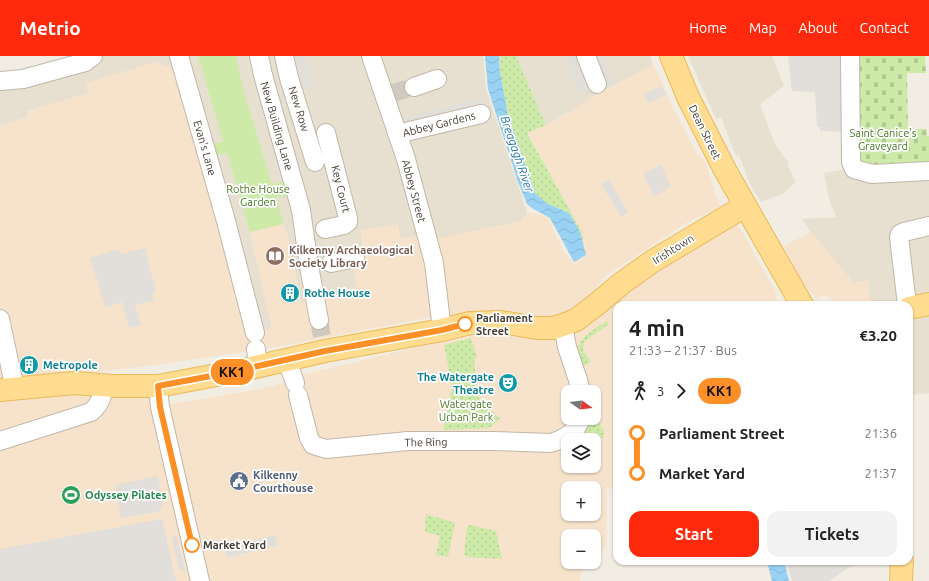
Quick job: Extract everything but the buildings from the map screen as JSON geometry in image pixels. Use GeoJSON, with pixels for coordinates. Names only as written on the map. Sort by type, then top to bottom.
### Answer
{"type":"FeatureCollection","features":[{"type":"Feature","properties":{"kind":"main road","name":"Dean Street"},"geometry":{"type":"LineString","coordinates":[[671,56],[691,104],[724,170],[800,301]]}},
{"type":"Feature","properties":{"kind":"main road","name":"Irishtown"},"geometry":{"type":"LineString","coordinates":[[442,330],[470,323],[484,322],[501,322],[537,328],[553,328],[576,320],[622,283],[653,261],[745,206]]}},
{"type":"Feature","properties":{"kind":"main road"},"geometry":{"type":"LineString","coordinates":[[913,307],[929,304]]}},
{"type":"Feature","properties":{"kind":"main road"},"geometry":{"type":"LineString","coordinates":[[7,390],[74,383],[158,386],[256,350],[287,360],[322,336],[442,330]]}},
{"type":"Feature","properties":{"kind":"main road"},"geometry":{"type":"LineString","coordinates":[[901,581],[902,565]]}},
{"type":"Feature","properties":{"kind":"street"},"geometry":{"type":"LineString","coordinates":[[0,81],[24,79],[85,62],[93,56]]}},
{"type":"Feature","properties":{"kind":"street","name":"Evan's Lane"},"geometry":{"type":"LineString","coordinates":[[180,56],[226,221],[256,350]]}},
{"type":"Feature","properties":{"kind":"street","name":"New Building Lane"},"geometry":{"type":"LineString","coordinates":[[259,56],[301,210],[313,232],[318,265],[322,336]]}},
{"type":"Feature","properties":{"kind":"street","name":"New Row"},"geometry":{"type":"LineString","coordinates":[[284,56],[289,78],[315,162]]}},
{"type":"Feature","properties":{"kind":"street","name":"Abbey Street"},"geometry":{"type":"LineString","coordinates":[[371,56],[387,95],[434,263],[442,330]]}},
{"type":"Feature","properties":{"kind":"street"},"geometry":{"type":"LineString","coordinates":[[586,56],[597,84]]}},
{"type":"Feature","properties":{"kind":"street"},"geometry":{"type":"LineString","coordinates":[[850,56],[851,162],[854,169],[872,174],[929,171]]}},
{"type":"Feature","properties":{"kind":"street"},"geometry":{"type":"LineString","coordinates":[[414,87],[437,78]]}},
{"type":"Feature","properties":{"kind":"street","name":"Abbey Gardens"},"geometry":{"type":"LineString","coordinates":[[397,134],[481,114]]}},
{"type":"Feature","properties":{"kind":"street","name":"Key Court"},"geometry":{"type":"LineString","coordinates":[[313,232],[348,222],[326,133]]}},
{"type":"Feature","properties":{"kind":"street"},"geometry":{"type":"LineString","coordinates":[[907,301],[899,237],[900,234],[904,232],[929,226]]}},
{"type":"Feature","properties":{"kind":"street"},"geometry":{"type":"LineString","coordinates":[[318,265],[355,258]]}},
{"type":"Feature","properties":{"kind":"street"},"geometry":{"type":"LineString","coordinates":[[0,319],[7,390]]}},
{"type":"Feature","properties":{"kind":"street"},"geometry":{"type":"LineString","coordinates":[[563,325],[567,347],[579,385]]}},
{"type":"Feature","properties":{"kind":"street","name":"The Ring"},"geometry":{"type":"LineString","coordinates":[[287,360],[309,438],[313,445],[326,448],[408,441],[551,443],[573,432],[577,425]]}},
{"type":"Feature","properties":{"kind":"street"},"geometry":{"type":"LineString","coordinates":[[0,441],[91,412],[101,401],[104,385]]}},
{"type":"Feature","properties":{"kind":"street"},"geometry":{"type":"LineString","coordinates":[[158,386],[162,415],[200,581]]}},
{"type":"Feature","properties":{"kind":"shaded area"},"geometry":{"type":"Polygon","coordinates":[[[69,56],[198,56],[223,142],[211,144],[214,156],[227,153],[250,232],[272,329],[249,333],[86,84],[89,93],[27,111],[28,117],[0,125],[0,74],[55,65],[69,56]]]}},
{"type":"Feature","properties":{"kind":"shaded area"},"geometry":{"type":"Polygon","coordinates":[[[198,56],[236,56],[243,88],[272,184],[288,179],[292,197],[276,197],[289,241],[301,302],[338,295],[356,288],[353,264],[365,262],[361,230],[398,224],[400,238],[424,235],[434,239],[522,221],[527,212],[545,216],[549,219],[563,251],[574,264],[587,256],[582,232],[527,132],[546,125],[586,102],[587,99],[653,65],[697,154],[705,161],[720,207],[686,223],[607,275],[595,289],[598,295],[563,315],[533,317],[465,314],[422,319],[276,347],[162,364],[0,384],[0,125],[28,117],[27,111],[89,93],[86,83],[155,62],[179,70],[249,333],[272,328],[250,232],[198,56]]]}},
{"type":"Feature","properties":{"kind":"shaded area"},"geometry":{"type":"Polygon","coordinates":[[[236,56],[483,56],[486,89],[527,212],[522,221],[434,240],[424,235],[400,238],[398,225],[361,230],[365,262],[356,288],[338,295],[301,302],[289,241],[243,88],[236,56]]]}},
{"type":"Feature","properties":{"kind":"shaded area"},"geometry":{"type":"Polygon","coordinates":[[[305,56],[314,85],[304,88],[295,57],[305,56]]]}},
{"type":"Feature","properties":{"kind":"shaded area"},"geometry":{"type":"Polygon","coordinates":[[[516,56],[650,56],[653,65],[587,99],[586,102],[546,125],[516,56]]]}},
{"type":"Feature","properties":{"kind":"shaded area"},"geometry":{"type":"Polygon","coordinates":[[[564,56],[575,56],[588,90],[578,93],[564,56]]]}},
{"type":"Feature","properties":{"kind":"shaded area"},"geometry":{"type":"Polygon","coordinates":[[[602,56],[614,85],[605,89],[592,59],[602,56]]]}},
{"type":"Feature","properties":{"kind":"shaded area"},"geometry":{"type":"Polygon","coordinates":[[[688,56],[772,56],[784,86],[760,104],[775,144],[788,162],[788,167],[796,182],[782,194],[761,202],[751,186],[739,155],[736,156],[721,117],[716,119],[688,56]]]}},
{"type":"Feature","properties":{"kind":"shaded area"},"geometry":{"type":"Polygon","coordinates":[[[788,56],[846,56],[847,132],[820,131],[820,127],[817,127],[815,92],[792,91],[788,56]]]}},
{"type":"Feature","properties":{"kind":"shaded area"},"geometry":{"type":"Polygon","coordinates":[[[662,86],[666,95],[648,103],[644,94],[662,86]]]}},
{"type":"Feature","properties":{"kind":"shaded area"},"geometry":{"type":"Polygon","coordinates":[[[483,98],[486,109],[407,127],[404,118],[483,98]]]}},
{"type":"Feature","properties":{"kind":"shaded area"},"geometry":{"type":"Polygon","coordinates":[[[661,165],[671,187],[654,196],[643,173],[661,165]]]}},
{"type":"Feature","properties":{"kind":"shaded area"},"geometry":{"type":"Polygon","coordinates":[[[929,166],[929,296],[912,301],[871,301],[868,280],[854,283],[811,232],[802,219],[837,217],[830,203],[824,173],[860,167],[929,166]]]}},
{"type":"Feature","properties":{"kind":"shaded area"},"geometry":{"type":"Polygon","coordinates":[[[609,179],[628,212],[621,217],[601,184],[609,179]]]}},
{"type":"Feature","properties":{"kind":"shaded area"},"geometry":{"type":"Polygon","coordinates":[[[737,223],[777,294],[775,297],[778,301],[615,301],[677,258],[737,223]]]}},
{"type":"Feature","properties":{"kind":"shaded area"},"geometry":{"type":"Polygon","coordinates":[[[811,232],[854,283],[868,280],[871,301],[836,301],[823,295],[816,299],[803,284],[784,246],[811,232]]]}},
{"type":"Feature","properties":{"kind":"shaded area"},"geometry":{"type":"Polygon","coordinates":[[[145,248],[156,292],[152,293],[154,301],[135,305],[141,325],[129,328],[122,302],[105,307],[90,258],[119,249],[120,254],[145,248]]]}},
{"type":"Feature","properties":{"kind":"shaded area"},"geometry":{"type":"Polygon","coordinates":[[[613,303],[613,488],[607,489],[606,546],[601,553],[601,529],[561,529],[561,569],[585,569],[581,572],[580,581],[0,581],[0,394],[68,390],[147,397],[152,400],[172,404],[265,388],[290,381],[297,376],[442,341],[448,342],[472,336],[510,330],[542,336],[551,340],[579,331],[613,303]]]}},
{"type":"Feature","properties":{"kind":"shaded area"},"geometry":{"type":"Polygon","coordinates":[[[929,313],[929,393],[913,395],[913,315],[929,313]]]}},
{"type":"Feature","properties":{"kind":"shaded area"},"geometry":{"type":"Polygon","coordinates":[[[158,476],[163,502],[161,509],[158,512],[121,518],[115,485],[158,476]]]}},
{"type":"Feature","properties":{"kind":"shaded area"},"geometry":{"type":"Polygon","coordinates":[[[162,519],[176,581],[0,581],[0,549],[162,519]]]}},
{"type":"Feature","properties":{"kind":"shaded area"},"geometry":{"type":"Polygon","coordinates":[[[176,534],[186,573],[179,569],[172,540],[176,534]]]}},
{"type":"Feature","properties":{"kind":"shaded area"},"geometry":{"type":"Polygon","coordinates":[[[275,535],[278,545],[227,558],[224,548],[275,535]]]}},
{"type":"Feature","properties":{"kind":"shaded area"},"geometry":{"type":"Polygon","coordinates":[[[787,565],[855,565],[829,581],[792,581],[787,565]]]}},
{"type":"Feature","properties":{"kind":"green space","name":"Rothe House Garden"},"geometry":{"type":"Polygon","coordinates":[[[198,56],[236,56],[243,88],[272,184],[288,180],[292,197],[276,197],[284,224],[250,232],[227,153],[214,156],[211,144],[223,142],[198,56]]]}},
{"type":"Feature","properties":{"kind":"green space"},"geometry":{"type":"Polygon","coordinates":[[[499,56],[516,56],[546,125],[527,133],[582,232],[584,247],[587,255],[586,255],[580,232],[569,213],[546,203],[535,193],[508,116],[500,72],[499,56]]]}},
{"type":"Feature","properties":{"kind":"green space","name":"Saint Canice's Graveyard"},"geometry":{"type":"Polygon","coordinates":[[[855,56],[925,56],[926,73],[907,73],[908,129],[927,129],[927,136],[929,136],[929,166],[860,167],[855,56]]]}},
{"type":"Feature","properties":{"kind":"green space"},"geometry":{"type":"Polygon","coordinates":[[[607,321],[609,324],[584,342],[583,351],[591,361],[584,366],[578,354],[581,342],[584,337],[607,321]]]}},
{"type":"Feature","properties":{"kind":"green space","name":"Watergate Urban Park"},"geometry":{"type":"Polygon","coordinates":[[[471,338],[477,357],[474,359],[478,397],[500,419],[489,428],[443,430],[452,386],[444,345],[471,338]]]}},
{"type":"Feature","properties":{"kind":"green space"},"geometry":{"type":"Polygon","coordinates":[[[587,425],[600,425],[604,430],[604,438],[601,438],[601,433],[583,433],[587,425]]]}},
{"type":"Feature","properties":{"kind":"green space"},"geometry":{"type":"Polygon","coordinates":[[[426,514],[455,523],[448,557],[436,555],[440,536],[425,532],[426,514]]]}},
{"type":"Feature","properties":{"kind":"green space"},"geometry":{"type":"Polygon","coordinates":[[[470,525],[496,531],[502,559],[467,557],[464,555],[467,527],[470,525]]]}},
{"type":"Feature","properties":{"kind":"water","name":"Breagagh River"},"geometry":{"type":"Polygon","coordinates":[[[485,56],[499,56],[500,72],[508,116],[535,193],[546,203],[569,213],[580,232],[586,255],[574,262],[550,218],[527,204],[518,182],[488,89],[485,56]]]}},
{"type":"Feature","properties":{"kind":"water"},"geometry":{"type":"Polygon","coordinates":[[[768,565],[785,565],[789,581],[772,581],[768,565]]]}},
{"type":"Feature","properties":{"kind":"tunnel"},"geometry":{"type":"LineString","coordinates":[[390,94],[414,87]]}},
{"type":"Feature","properties":{"kind":"tunnel"},"geometry":{"type":"LineString","coordinates":[[319,320],[322,336]]}},
{"type":"Feature","properties":{"kind":"bus line","name":"KK1"},"geometry":{"type":"LineString","coordinates":[[192,545],[160,407],[158,386],[206,378],[325,351],[442,330],[465,324]]}},
{"type":"Feature","properties":{"kind":"place","name":"Kilkenny Archaeological Society Library"},"geometry":{"type":"Point","coordinates":[275,256]}},
{"type":"Feature","properties":{"kind":"place","name":"Rothe House"},"geometry":{"type":"Point","coordinates":[290,293]}},
{"type":"Feature","properties":{"kind":"place","name":"Parliament Street"},"geometry":{"type":"Point","coordinates":[465,324]}},
{"type":"Feature","properties":{"kind":"place","name":"Metropole"},"geometry":{"type":"Point","coordinates":[29,365]}},
{"type":"Feature","properties":{"kind":"place","name":"The Watergate Theatre"},"geometry":{"type":"Point","coordinates":[508,383]}},
{"type":"Feature","properties":{"kind":"place","name":"Kilkenny Courthouse"},"geometry":{"type":"Point","coordinates":[239,481]}},
{"type":"Feature","properties":{"kind":"place","name":"Odyssey Pilates"},"geometry":{"type":"Point","coordinates":[71,495]}},
{"type":"Feature","properties":{"kind":"place","name":"Market Yard"},"geometry":{"type":"Point","coordinates":[192,545]}}]}
